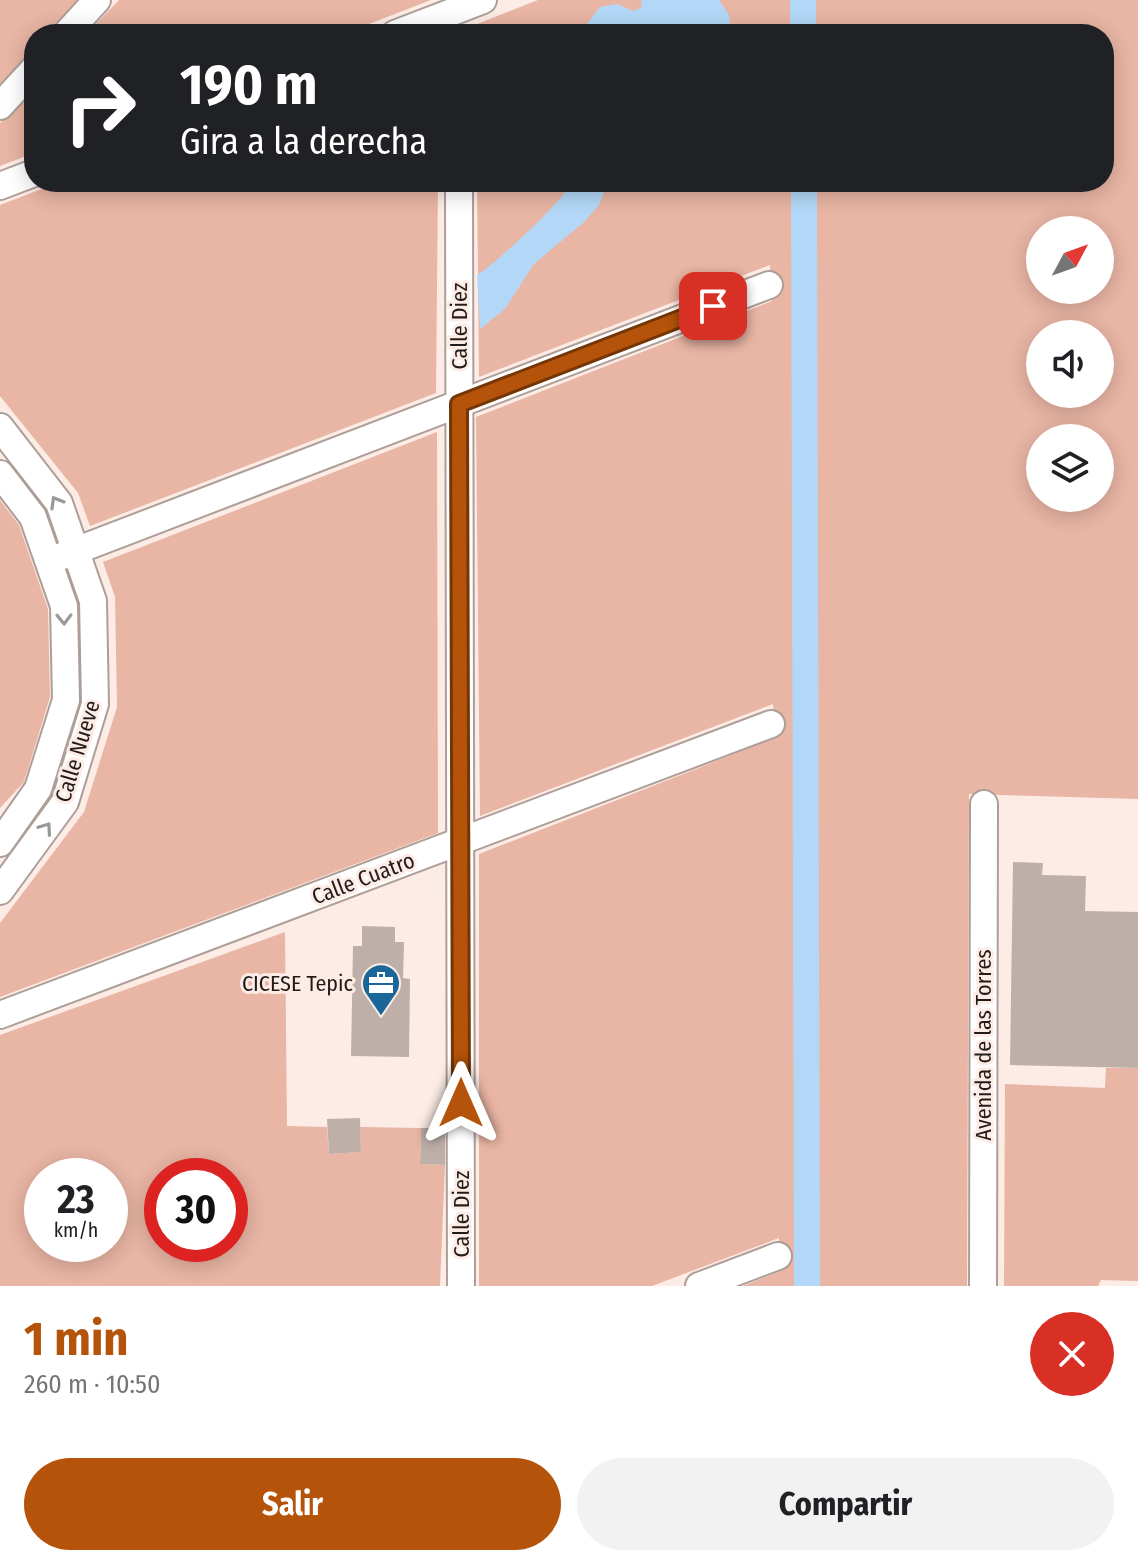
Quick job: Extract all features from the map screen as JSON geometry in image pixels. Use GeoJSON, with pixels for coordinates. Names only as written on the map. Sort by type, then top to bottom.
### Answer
{"type":"FeatureCollection","features":[{"type":"Feature","properties":{"kind":"street"},"geometry":{"type":"LineString","coordinates":[[75,24],[97,0]]}},
{"type":"Feature","properties":{"kind":"street"},"geometry":{"type":"LineString","coordinates":[[425,24],[464,11]]}},
{"type":"Feature","properties":{"kind":"street"},"geometry":{"type":"LineString","coordinates":[[0,106],[24,80]]}},
{"type":"Feature","properties":{"kind":"street"},"geometry":{"type":"LineString","coordinates":[[0,186],[24,177]]}},
{"type":"Feature","properties":{"kind":"street","name":"Calle Diez"},"geometry":{"type":"LineString","coordinates":[[459,192],[461,1286]]}},
{"type":"Feature","properties":{"kind":"street"},"geometry":{"type":"LineString","coordinates":[[49,561],[769,285]]}},
{"type":"Feature","properties":{"kind":"street","name":"Calle Nueve"},"geometry":{"type":"LineString","coordinates":[[0,427],[59,503],[76,551],[93,601],[95,704],[65,802],[0,891]]}},
{"type":"Feature","properties":{"kind":"street","name":"Calle Nueve"},"geometry":{"type":"LineString","coordinates":[[0,474],[33,517],[64,606],[66,700],[38,789],[0,843]]}},
{"type":"Feature","properties":{"kind":"street","name":"Calle Cuatro"},"geometry":{"type":"LineString","coordinates":[[0,1015],[771,724]]}},
{"type":"Feature","properties":{"kind":"street","name":"Avenida de las Torres"},"geometry":{"type":"LineString","coordinates":[[983,1286],[984,804]]}},
{"type":"Feature","properties":{"kind":"street"},"geometry":{"type":"LineString","coordinates":[[699,1286],[778,1256]]}},
{"type":"Feature","properties":{"kind":"shaded area"},"geometry":{"type":"Polygon","coordinates":[[[0,0],[79,0],[56,24],[24,24],[24,59],[0,85],[0,0]]]}},
{"type":"Feature","properties":{"kind":"shaded area"},"geometry":{"type":"Polygon","coordinates":[[[119,0],[431,0],[369,24],[96,24],[119,0]]]}},
{"type":"Feature","properties":{"kind":"shaded area"},"geometry":{"type":"Polygon","coordinates":[[[538,0],[1138,0],[1138,799],[969,794],[967,1286],[743,1286],[780,1271],[779,1238],[652,1286],[479,1286],[479,854],[775,738],[773,704],[480,816],[476,417],[772,301],[770,265],[479,377],[477,192],[1114,192],[1114,24],[477,24],[538,0]]]}},
{"type":"Feature","properties":{"kind":"shaded area"},"geometry":{"type":"Polygon","coordinates":[[[24,98],[24,157],[0,166],[0,123],[24,98]]]}},
{"type":"Feature","properties":{"kind":"shaded area"},"geometry":{"type":"Polygon","coordinates":[[[34,192],[438,192],[436,393],[90,526],[78,493],[0,396],[0,205],[34,192]]]}},
{"type":"Feature","properties":{"kind":"shaded area"},"geometry":{"type":"Polygon","coordinates":[[[437,432],[438,833],[0,997],[0,923],[84,812],[117,707],[115,597],[103,562],[437,432]]]}},
{"type":"Feature","properties":{"kind":"shaded area"},"geometry":{"type":"Polygon","coordinates":[[[0,500],[19,525],[48,609],[50,697],[24,782],[0,808],[0,500]]]}},
{"type":"Feature","properties":{"kind":"shaded area"},"geometry":{"type":"Polygon","coordinates":[[[285,932],[287,1126],[327,1127],[329,1154],[361,1152],[360,1127],[421,1128],[420,1164],[445,1165],[440,1286],[0,1286],[0,1035],[285,932]]]}},
{"type":"Feature","properties":{"kind":"shaded area"},"geometry":{"type":"Polygon","coordinates":[[[1106,1068],[1138,1068],[1138,1281],[1101,1280],[1098,1286],[1004,1286],[1005,1084],[1105,1088],[1106,1068]]]}},
{"type":"Feature","properties":{"kind":"water"},"geometry":{"type":"Polygon","coordinates":[[[641,0],[719,0],[729,15],[730,24],[587,24],[600,7],[617,4],[634,11],[642,7],[641,0]]]}},
{"type":"Feature","properties":{"kind":"water"},"geometry":{"type":"Polygon","coordinates":[[[565,192],[604,192],[599,205],[584,222],[534,264],[505,309],[480,329],[477,275],[545,215],[565,192]]]}},
{"type":"Feature","properties":{"kind":"building"},"geometry":{"type":"Polygon","coordinates":[[[1013,862],[1043,863],[1042,875],[1086,876],[1085,911],[1138,912],[1138,1068],[1010,1065],[1013,862]]]}},
{"type":"Feature","properties":{"kind":"building","name":"CICESE Tepic"},"geometry":{"type":"Polygon","coordinates":[[[362,926],[395,927],[395,942],[404,942],[403,978],[410,979],[409,1057],[351,1056],[353,946],[362,946],[362,926]]]}},
{"type":"Feature","properties":{"kind":"building"},"geometry":{"type":"Polygon","coordinates":[[[360,1118],[361,1152],[329,1154],[327,1119],[360,1118]]]}},
{"type":"Feature","properties":{"kind":"building"},"geometry":{"type":"Polygon","coordinates":[[[421,1128],[445,1128],[445,1165],[420,1164],[421,1128]]]}},
{"type":"Feature","properties":{"kind":"waterway"},"geometry":{"type":"LineString","coordinates":[[803,0],[803,24]]}},
{"type":"Feature","properties":{"kind":"waterway"},"geometry":{"type":"LineString","coordinates":[[804,192],[807,1286]]}},
{"type":"Feature","properties":{"kind":"place","name":"CICESE Tepic"},"geometry":{"type":"Point","coordinates":[381,1017]}},
{"type":"Feature","properties":{"kind":"route"},"geometry":{"type":"LineString","coordinates":[[461,1103],[459,404],[713,306]]}}]}
